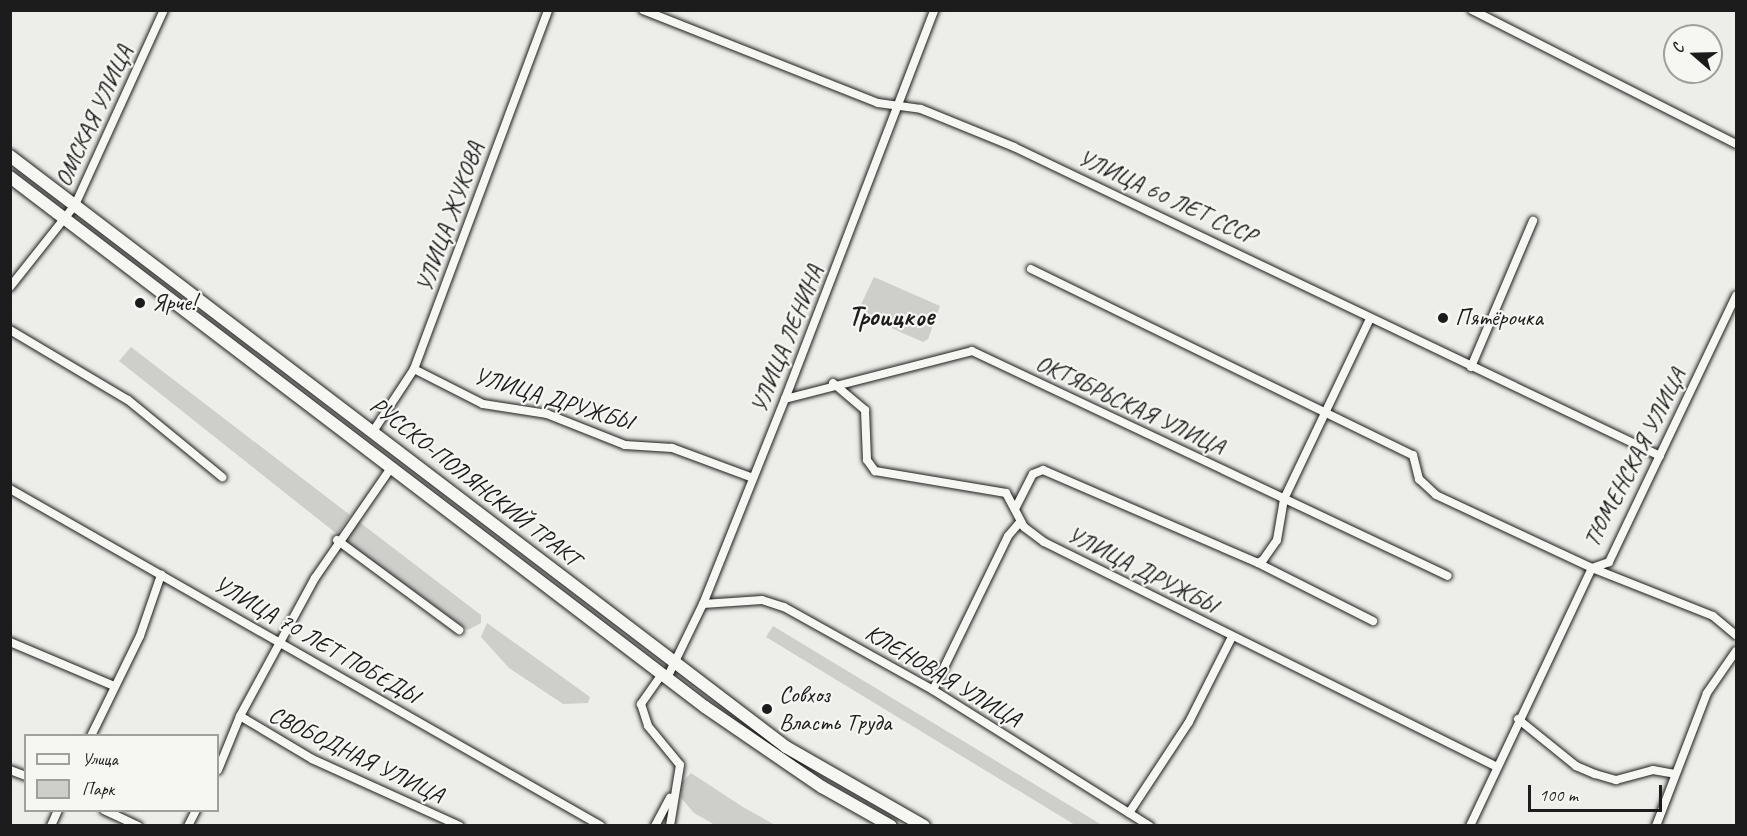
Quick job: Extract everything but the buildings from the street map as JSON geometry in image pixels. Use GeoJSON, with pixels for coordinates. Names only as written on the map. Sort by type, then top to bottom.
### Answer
{"type":"FeatureCollection","features":[{"type":"Feature","properties":{"kind":"main road","name":"РУССКО-ПОЛЯНСКИЙ ТРАКТ"},"geometry":{"type":"LineString","coordinates":[[10,156],[374,430],[786,747],[924,825]]}},
{"type":"Feature","properties":{"kind":"main road","name":"РУССКО-ПОЛЯНСКИЙ ТРАКТ"},"geometry":{"type":"LineString","coordinates":[[10,177],[664,676],[779,759],[891,825]]}},
{"type":"Feature","properties":{"kind":"street","name":"ОМСКАЯ УЛИЦА"},"geometry":{"type":"LineString","coordinates":[[10,287],[75,206],[164,10]]}},
{"type":"Feature","properties":{"kind":"street","name":"УЛИЦА ЖУКОВА"},"geometry":{"type":"LineString","coordinates":[[374,430],[414,369],[548,10]]}},
{"type":"Feature","properties":{"kind":"street","name":"УЛИЦА 60 ЛЕТ СССР"},"geometry":{"type":"LineString","coordinates":[[643,10],[878,103],[921,109],[1171,218],[1370,319],[1660,456]]}},
{"type":"Feature","properties":{"kind":"street","name":"УЛИЦА ЛЕНИНА"},"geometry":{"type":"LineString","coordinates":[[671,796],[680,765],[677,755],[648,726],[641,704],[676,664],[702,604],[899,106],[933,10]]}},
{"type":"Feature","properties":{"kind":"street"},"geometry":{"type":"LineString","coordinates":[[1472,10],[1737,144]]}},
{"type":"Feature","properties":{"kind":"street"},"geometry":{"type":"LineString","coordinates":[[1471,367],[1533,222]]}},
{"type":"Feature","properties":{"kind":"street"},"geometry":{"type":"LineString","coordinates":[[1031,269],[1413,455],[1419,479],[1436,495],[1592,568],[1713,616],[1737,635]]}},
{"type":"Feature","properties":{"kind":"street","name":"ТЮМЕНСКАЯ УЛИЦА"},"geometry":{"type":"LineString","coordinates":[[1470,825],[1495,766],[1592,568],[1609,562],[1737,296]]}},
{"type":"Feature","properties":{"kind":"street"},"geometry":{"type":"LineString","coordinates":[[1258,563],[1277,540],[1284,499],[1370,319]]}},
{"type":"Feature","properties":{"kind":"street"},"geometry":{"type":"LineString","coordinates":[[10,330],[128,400],[222,477]]}},
{"type":"Feature","properties":{"kind":"street","name":"ОКТЯБРЬСКАЯ УЛИЦА"},"geometry":{"type":"LineString","coordinates":[[785,399],[833,383],[972,351],[1448,576]]}},
{"type":"Feature","properties":{"kind":"street","name":"УЛИЦА ДРУЖБЫ"},"geometry":{"type":"LineString","coordinates":[[414,369],[483,404],[547,414],[625,445],[672,448],[753,478]]}},
{"type":"Feature","properties":{"kind":"street","name":"УЛИЦА ДРУЖБЫ"},"geometry":{"type":"LineString","coordinates":[[833,383],[865,410],[867,460],[875,471],[998,490],[1015,509],[1020,522],[1044,542],[1495,766]]}},
{"type":"Feature","properties":{"kind":"street"},"geometry":{"type":"LineString","coordinates":[[219,768],[240,716],[337,540],[391,468]]}},
{"type":"Feature","properties":{"kind":"street"},"geometry":{"type":"LineString","coordinates":[[1015,509],[1033,474],[1043,470],[1258,563],[1373,621]]}},
{"type":"Feature","properties":{"kind":"street","name":"УЛИЦА 70 ЛЕТ ПОБЕДЫ"},"geometry":{"type":"LineString","coordinates":[[10,489],[601,825]]}},
{"type":"Feature","properties":{"kind":"street"},"geometry":{"type":"LineString","coordinates":[[933,690],[1008,536],[1020,522]]}},
{"type":"Feature","properties":{"kind":"street"},"geometry":{"type":"LineString","coordinates":[[337,540],[459,630]]}},
{"type":"Feature","properties":{"kind":"street"},"geometry":{"type":"LineString","coordinates":[[92,734],[151,611],[161,575]]}},
{"type":"Feature","properties":{"kind":"street","name":"КЛЕНОВАЯ УЛИЦА"},"geometry":{"type":"LineString","coordinates":[[702,604],[772,602],[933,690],[1150,825]]}},
{"type":"Feature","properties":{"kind":"street"},"geometry":{"type":"LineString","coordinates":[[1129,813],[1188,722],[1232,637]]}},
{"type":"Feature","properties":{"kind":"street"},"geometry":{"type":"LineString","coordinates":[[10,642],[114,686]]}},
{"type":"Feature","properties":{"kind":"street"},"geometry":{"type":"LineString","coordinates":[[1656,825],[1707,693],[1736,655]]}},
{"type":"Feature","properties":{"kind":"street","name":"СВОБОДНАЯ УЛИЦА"},"geometry":{"type":"LineString","coordinates":[[240,716],[312,759],[460,825]]}},
{"type":"Feature","properties":{"kind":"street"},"geometry":{"type":"LineString","coordinates":[[1518,719],[1576,766],[1594,774],[1616,780],[1653,770],[1675,774]]}},
{"type":"Feature","properties":{"kind":"street"},"geometry":{"type":"LineString","coordinates":[[655,825],[671,796]]}},
{"type":"Feature","properties":{"kind":"street"},"geometry":{"type":"LineString","coordinates":[[670,825],[671,796]]}},
{"type":"Feature","properties":{"kind":"street"},"geometry":{"type":"LineString","coordinates":[[109,812],[138,825]]}},
{"type":"Feature","properties":{"kind":"green space"},"geometry":{"type":"Polygon","coordinates":[[[874,277],[940,306],[928,339],[923,342],[857,313],[874,277]]]}},
{"type":"Feature","properties":{"kind":"green space"},"geometry":{"type":"Polygon","coordinates":[[[131,347],[350,515],[337,534],[119,361],[131,347]]]}},
{"type":"Feature","properties":{"kind":"green space"},"geometry":{"type":"Polygon","coordinates":[[[358,521],[481,615],[481,623],[468,630],[344,540],[358,521]]]}},
{"type":"Feature","properties":{"kind":"green space"},"geometry":{"type":"Polygon","coordinates":[[[487,623],[590,697],[588,703],[563,704],[509,668],[481,637],[487,623]]]}},
{"type":"Feature","properties":{"kind":"green space"},"geometry":{"type":"Polygon","coordinates":[[[773,626],[1102,825],[1075,825],[766,637],[773,626]]]}},
{"type":"Feature","properties":{"kind":"green space"},"geometry":{"type":"Polygon","coordinates":[[[691,773],[775,825],[715,825],[694,813],[681,798],[680,784],[691,773]]]}},
{"type":"Feature","properties":{"kind":"place","name":"Ярче!"},"geometry":{"type":"Point","coordinates":[140,303]}},
{"type":"Feature","properties":{"kind":"place","name":"Пятёрочка"},"geometry":{"type":"Point","coordinates":[1443,318]}},
{"type":"Feature","properties":{"kind":"place","name":"Совхоз Власть Труда"},"geometry":{"type":"Point","coordinates":[767,709]}},
{"type":"Feature","properties":{"kind":"district","name":"Троицкое"},"geometry":{"type":"Point","coordinates":[891,317]}}]}
